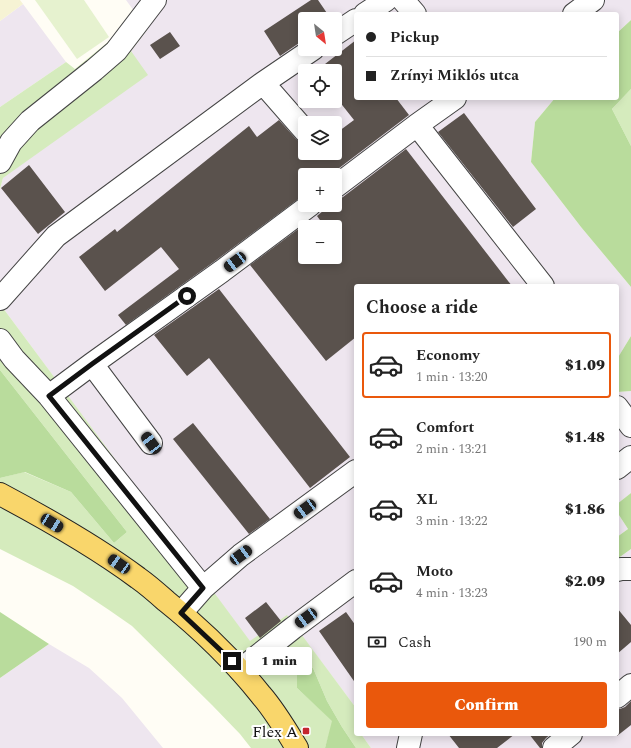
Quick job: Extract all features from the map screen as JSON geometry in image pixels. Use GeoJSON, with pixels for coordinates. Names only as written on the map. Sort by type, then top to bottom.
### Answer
{"type":"FeatureCollection","features":[{"type":"Feature","properties":{"kind":"main road"},"geometry":{"type":"LineString","coordinates":[[0,494],[41,516],[109,558],[139,578],[181,613],[219,648],[240,670],[262,696],[297,748]]}},
{"type":"Feature","properties":{"kind":"lane"},"geometry":{"type":"LineString","coordinates":[[0,162],[11,142],[30,121],[94,70],[116,50],[155,0]]}},
{"type":"Feature","properties":{"kind":"lane"},"geometry":{"type":"LineString","coordinates":[[368,12],[386,0]]}},
{"type":"Feature","properties":{"kind":"lane"},"geometry":{"type":"LineString","coordinates":[[403,0],[413,12]]}},
{"type":"Feature","properties":{"kind":"lane"},"geometry":{"type":"LineString","coordinates":[[577,12],[593,0]]}},
{"type":"Feature","properties":{"kind":"lane"},"geometry":{"type":"LineString","coordinates":[[342,29],[354,21]]}},
{"type":"Feature","properties":{"kind":"lane"},"geometry":{"type":"LineString","coordinates":[[0,299],[56,236],[263,83],[303,56]]}},
{"type":"Feature","properties":{"kind":"lane"},"geometry":{"type":"LineString","coordinates":[[263,83],[298,123]]}},
{"type":"Feature","properties":{"kind":"lane"},"geometry":{"type":"LineString","coordinates":[[342,182],[452,100]]}},
{"type":"Feature","properties":{"kind":"lane"},"geometry":{"type":"LineString","coordinates":[[417,125],[541,284]]}},
{"type":"Feature","properties":{"kind":"lane"},"geometry":{"type":"LineString","coordinates":[[49,396],[301,212]]}},
{"type":"Feature","properties":{"kind":"lane"},"geometry":{"type":"LineString","coordinates":[[0,340],[14,359],[49,396],[203,588]]}},
{"type":"Feature","properties":{"kind":"lane"},"geometry":{"type":"LineString","coordinates":[[92,364],[151,443]]}},
{"type":"Feature","properties":{"kind":"lane"},"geometry":{"type":"LineString","coordinates":[[619,466],[631,457]]}},
{"type":"Feature","properties":{"kind":"lane"},"geometry":{"type":"LineString","coordinates":[[181,613],[203,588],[241,555],[354,473]]}},
{"type":"Feature","properties":{"kind":"lane"},"geometry":{"type":"LineString","coordinates":[[619,569],[631,569]]}},
{"type":"Feature","properties":{"kind":"lane"},"geometry":{"type":"LineString","coordinates":[[240,670],[354,582]]}},
{"type":"Feature","properties":{"kind":"lane"},"geometry":{"type":"LineString","coordinates":[[619,695],[631,685]]}},
{"type":"Feature","properties":{"kind":"lane"},"geometry":{"type":"LineString","coordinates":[[408,748],[411,736]]}},
{"type":"Feature","properties":{"kind":"lane"},"geometry":{"type":"LineString","coordinates":[[554,748],[569,736]]}},
{"type":"Feature","properties":{"kind":"shaded area"},"geometry":{"type":"Polygon","coordinates":[[[0,0],[20,0],[23,4],[0,21],[0,0]]]}},
{"type":"Feature","properties":{"kind":"shaded area"},"geometry":{"type":"Polygon","coordinates":[[[126,0],[631,0],[631,20],[619,31],[619,12],[354,12],[354,100],[553,100],[535,122],[531,162],[581,227],[631,287],[631,336],[619,356],[619,284],[354,284],[354,705],[287,616],[250,642],[0,304],[0,189],[3,178],[131,51],[147,29],[126,0]]]}},
{"type":"Feature","properties":{"kind":"shaded area"},"geometry":{"type":"Polygon","coordinates":[[[23,4],[66,62],[0,107],[0,21],[23,4]]]}},
{"type":"Feature","properties":{"kind":"shaded area"},"geometry":{"type":"Polygon","coordinates":[[[631,391],[631,493],[619,502],[619,392],[631,391]]]}},
{"type":"Feature","properties":{"kind":"shaded area"},"geometry":{"type":"Polygon","coordinates":[[[619,515],[628,529],[619,536],[619,515]]]}},
{"type":"Feature","properties":{"kind":"shaded area"},"geometry":{"type":"Polygon","coordinates":[[[631,549],[631,748],[371,748],[362,736],[619,736],[619,558],[631,549]]]}},
{"type":"Feature","properties":{"kind":"shaded area"},"geometry":{"type":"Polygon","coordinates":[[[49,644],[89,668],[122,698],[163,748],[0,748],[0,678],[49,644]]]}},
{"type":"Feature","properties":{"kind":"green space"},"geometry":{"type":"Polygon","coordinates":[[[35,0],[84,0],[109,37],[77,59],[35,0]]]}},
{"type":"Feature","properties":{"kind":"green space"},"geometry":{"type":"Polygon","coordinates":[[[133,10],[147,30],[131,51],[148,75],[3,178],[0,189],[0,107],[66,62],[75,69],[124,29],[133,10]]]}},
{"type":"Feature","properties":{"kind":"green space"},"geometry":{"type":"Polygon","coordinates":[[[631,20],[631,89],[612,109],[631,146],[631,287],[581,227],[531,162],[535,122],[553,100],[619,100],[619,31],[631,20]]]}},
{"type":"Feature","properties":{"kind":"green space"},"geometry":{"type":"Polygon","coordinates":[[[631,89],[631,146],[612,109],[631,89]]]}},
{"type":"Feature","properties":{"kind":"green space"},"geometry":{"type":"Polygon","coordinates":[[[0,304],[250,641],[287,615],[354,705],[354,736],[362,736],[371,748],[356,748],[327,701],[313,668],[297,688],[333,721],[325,748],[251,748],[240,734],[212,705],[132,626],[73,586],[0,549],[0,478],[24,472],[71,492],[114,543],[127,532],[0,370],[0,304]]]}},
{"type":"Feature","properties":{"kind":"green space"},"geometry":{"type":"Polygon","coordinates":[[[631,336],[631,391],[619,392],[619,356],[631,336]]]}},
{"type":"Feature","properties":{"kind":"green space"},"geometry":{"type":"Polygon","coordinates":[[[0,370],[127,532],[114,543],[71,492],[25,472],[0,478],[0,370]]]}},
{"type":"Feature","properties":{"kind":"green space"},"geometry":{"type":"Polygon","coordinates":[[[631,493],[631,549],[619,558],[619,536],[628,529],[619,515],[619,502],[631,493]]]}},
{"type":"Feature","properties":{"kind":"green space"},"geometry":{"type":"Polygon","coordinates":[[[0,612],[49,644],[0,678],[0,612]]]}},
{"type":"Feature","properties":{"kind":"green space"},"geometry":{"type":"Polygon","coordinates":[[[313,668],[327,701],[356,748],[325,748],[332,721],[297,688],[297,669],[313,668]]]}},
{"type":"Feature","properties":{"kind":"building"},"geometry":{"type":"Polygon","coordinates":[[[311,0],[318,0],[326,12],[298,12],[298,44],[280,56],[264,31],[311,0]]]}},
{"type":"Feature","properties":{"kind":"building"},"geometry":{"type":"Polygon","coordinates":[[[170,32],[180,46],[160,59],[150,45],[170,32]]]}},
{"type":"Feature","properties":{"kind":"building"},"geometry":{"type":"Polygon","coordinates":[[[354,42],[354,100],[398,100],[409,115],[339,168],[298,168],[298,199],[126,325],[118,315],[179,269],[161,247],[105,291],[79,257],[115,229],[117,232],[249,126],[257,137],[279,120],[298,141],[298,160],[342,160],[342,129],[354,120],[342,105],[342,64],[325,64],[335,56],[342,56],[342,51],[354,42]]]}},
{"type":"Feature","properties":{"kind":"building"},"geometry":{"type":"Polygon","coordinates":[[[464,113],[536,209],[513,227],[438,132],[464,113]]]}},
{"type":"Feature","properties":{"kind":"building"},"geometry":{"type":"Polygon","coordinates":[[[406,149],[510,284],[354,284],[354,339],[326,361],[250,265],[298,229],[298,264],[342,264],[342,220],[320,220],[317,216],[322,212],[342,212],[342,198],[406,149]]]}},
{"type":"Feature","properties":{"kind":"building"},"geometry":{"type":"Polygon","coordinates":[[[29,165],[65,212],[38,234],[1,188],[29,165]]]}},
{"type":"Feature","properties":{"kind":"building"},"geometry":{"type":"Polygon","coordinates":[[[219,289],[350,457],[310,488],[209,358],[187,376],[154,335],[219,289]]]}},
{"type":"Feature","properties":{"kind":"building"},"geometry":{"type":"Polygon","coordinates":[[[193,423],[270,519],[249,534],[173,439],[193,423]]]}},
{"type":"Feature","properties":{"kind":"building"},"geometry":{"type":"Polygon","coordinates":[[[266,602],[281,621],[260,638],[245,618],[266,602]]]}},
{"type":"Feature","properties":{"kind":"building"},"geometry":{"type":"Polygon","coordinates":[[[619,610],[631,625],[631,642],[619,652],[619,610]]]}},
{"type":"Feature","properties":{"kind":"building"},"geometry":{"type":"Polygon","coordinates":[[[346,612],[354,623],[354,681],[319,631],[346,612]]]}},
{"type":"Feature","properties":{"kind":"building"},"geometry":{"type":"Polygon","coordinates":[[[631,701],[631,725],[619,734],[619,709],[625,707],[631,701]]]}},
{"type":"Feature","properties":{"kind":"building"},"geometry":{"type":"Polygon","coordinates":[[[450,736],[512,736],[497,748],[459,748],[450,736]]]}},
{"type":"Feature","properties":{"kind":"building"},"geometry":{"type":"Polygon","coordinates":[[[531,736],[548,736],[542,743],[542,748],[540,748],[531,736]]]}},
{"type":"Feature","properties":{"kind":"place","name":"Flex A"},"geometry":{"type":"Point","coordinates":[306,731]}},
{"type":"Feature","properties":{"kind":"route"},"geometry":{"type":"LineString","coordinates":[[187,296],[49,396],[203,588],[181,613],[232,661]]}}]}
